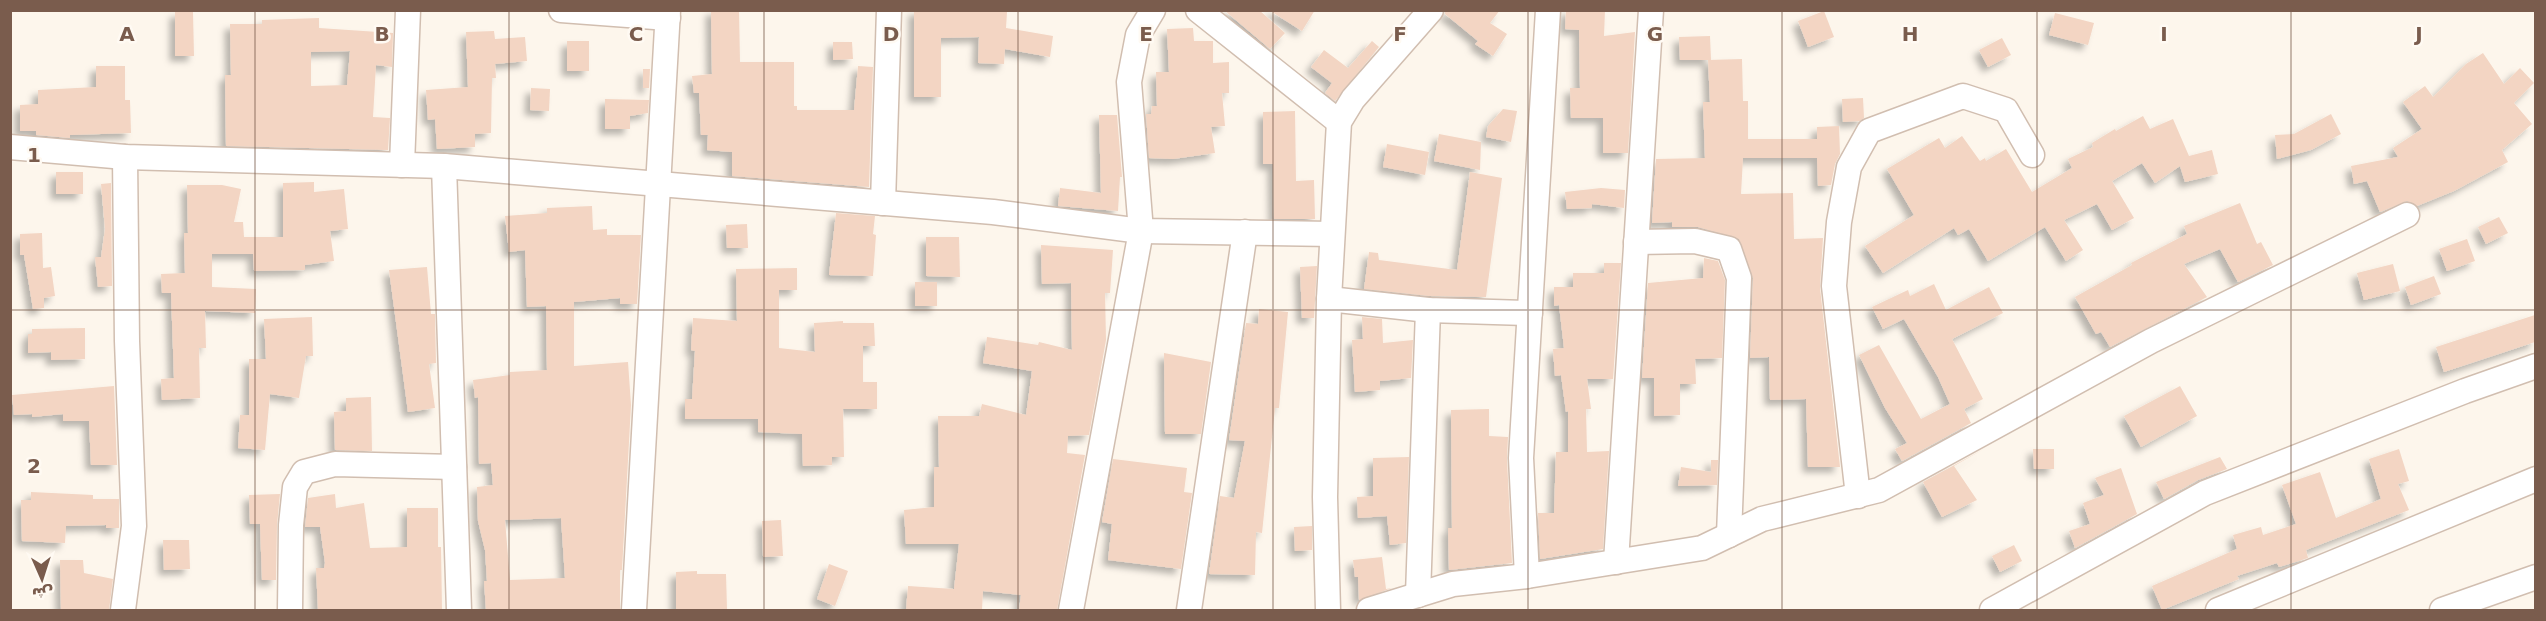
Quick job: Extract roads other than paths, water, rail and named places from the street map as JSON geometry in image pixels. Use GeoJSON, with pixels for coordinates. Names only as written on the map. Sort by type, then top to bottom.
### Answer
{"type":"FeatureCollection","features":[{"type":"Feature","properties":{"kind":"street"},"geometry":{"type":"LineString","coordinates":[[402,165],[408,10]]}},
{"type":"Feature","properties":{"kind":"street"},"geometry":{"type":"LineString","coordinates":[[561,10],[668,14],[634,610]]}},
{"type":"Feature","properties":{"kind":"street"},"geometry":{"type":"LineString","coordinates":[[883,203],[889,10]]}},
{"type":"Feature","properties":{"kind":"street"},"geometry":{"type":"LineString","coordinates":[[1071,610],[1142,231],[1129,82],[1138,35],[1153,10]]}},
{"type":"Feature","properties":{"kind":"street"},"geometry":{"type":"LineString","coordinates":[[1198,10],[1339,122]]}},
{"type":"Feature","properties":{"kind":"street"},"geometry":{"type":"LineString","coordinates":[[1328,610],[1325,497],[1329,299],[1339,122],[1353,99],[1431,10]]}},
{"type":"Feature","properties":{"kind":"street"},"geometry":{"type":"LineString","coordinates":[[1527,576],[1521,458],[1548,10]]}},
{"type":"Feature","properties":{"kind":"street"},"geometry":{"type":"LineString","coordinates":[[1616,562],[1651,10]]}},
{"type":"Feature","properties":{"kind":"street"},"geometry":{"type":"LineString","coordinates":[[1858,496],[1834,286],[1839,222],[1849,168],[1869,131],[1963,96],[2006,110],[2032,155]]}},
{"type":"Feature","properties":{"kind":"street"},"geometry":{"type":"LineString","coordinates":[[10,147],[125,157],[444,166],[993,212],[1142,231],[1332,234]]}},
{"type":"Feature","properties":{"kind":"street"},"geometry":{"type":"LineString","coordinates":[[123,610],[134,526],[127,341],[125,157]]}},
{"type":"Feature","properties":{"kind":"street"},"geometry":{"type":"LineString","coordinates":[[444,166],[459,610]]}},
{"type":"Feature","properties":{"kind":"street"},"geometry":{"type":"LineString","coordinates":[[1369,610],[1453,584],[1527,576],[1702,549],[1762,519],[1879,490],[2151,340],[2408,215]]}},
{"type":"Feature","properties":{"kind":"street"},"geometry":{"type":"LineString","coordinates":[[1189,610],[1245,232]]}},
{"type":"Feature","properties":{"kind":"street"},"geometry":{"type":"LineString","coordinates":[[1636,242],[1695,241],[1729,249],[1739,278],[1729,535]]}},
{"type":"Feature","properties":{"kind":"street"},"geometry":{"type":"LineString","coordinates":[[1329,299],[1428,310],[1530,312]]}},
{"type":"Feature","properties":{"kind":"street"},"geometry":{"type":"LineString","coordinates":[[1418,595],[1428,310]]}},
{"type":"Feature","properties":{"kind":"street"},"geometry":{"type":"LineString","coordinates":[[1992,610],[2205,493],[2465,391],[2535,366]]}},
{"type":"Feature","properties":{"kind":"street"},"geometry":{"type":"LineString","coordinates":[[290,610],[291,525],[295,487],[304,472],[335,464],[454,467]]}},
{"type":"Feature","properties":{"kind":"street"},"geometry":{"type":"LineString","coordinates":[[2218,610],[2535,479]]}},
{"type":"Feature","properties":{"kind":"street"},"geometry":{"type":"LineString","coordinates":[[2442,610],[2535,577]]}}]}
